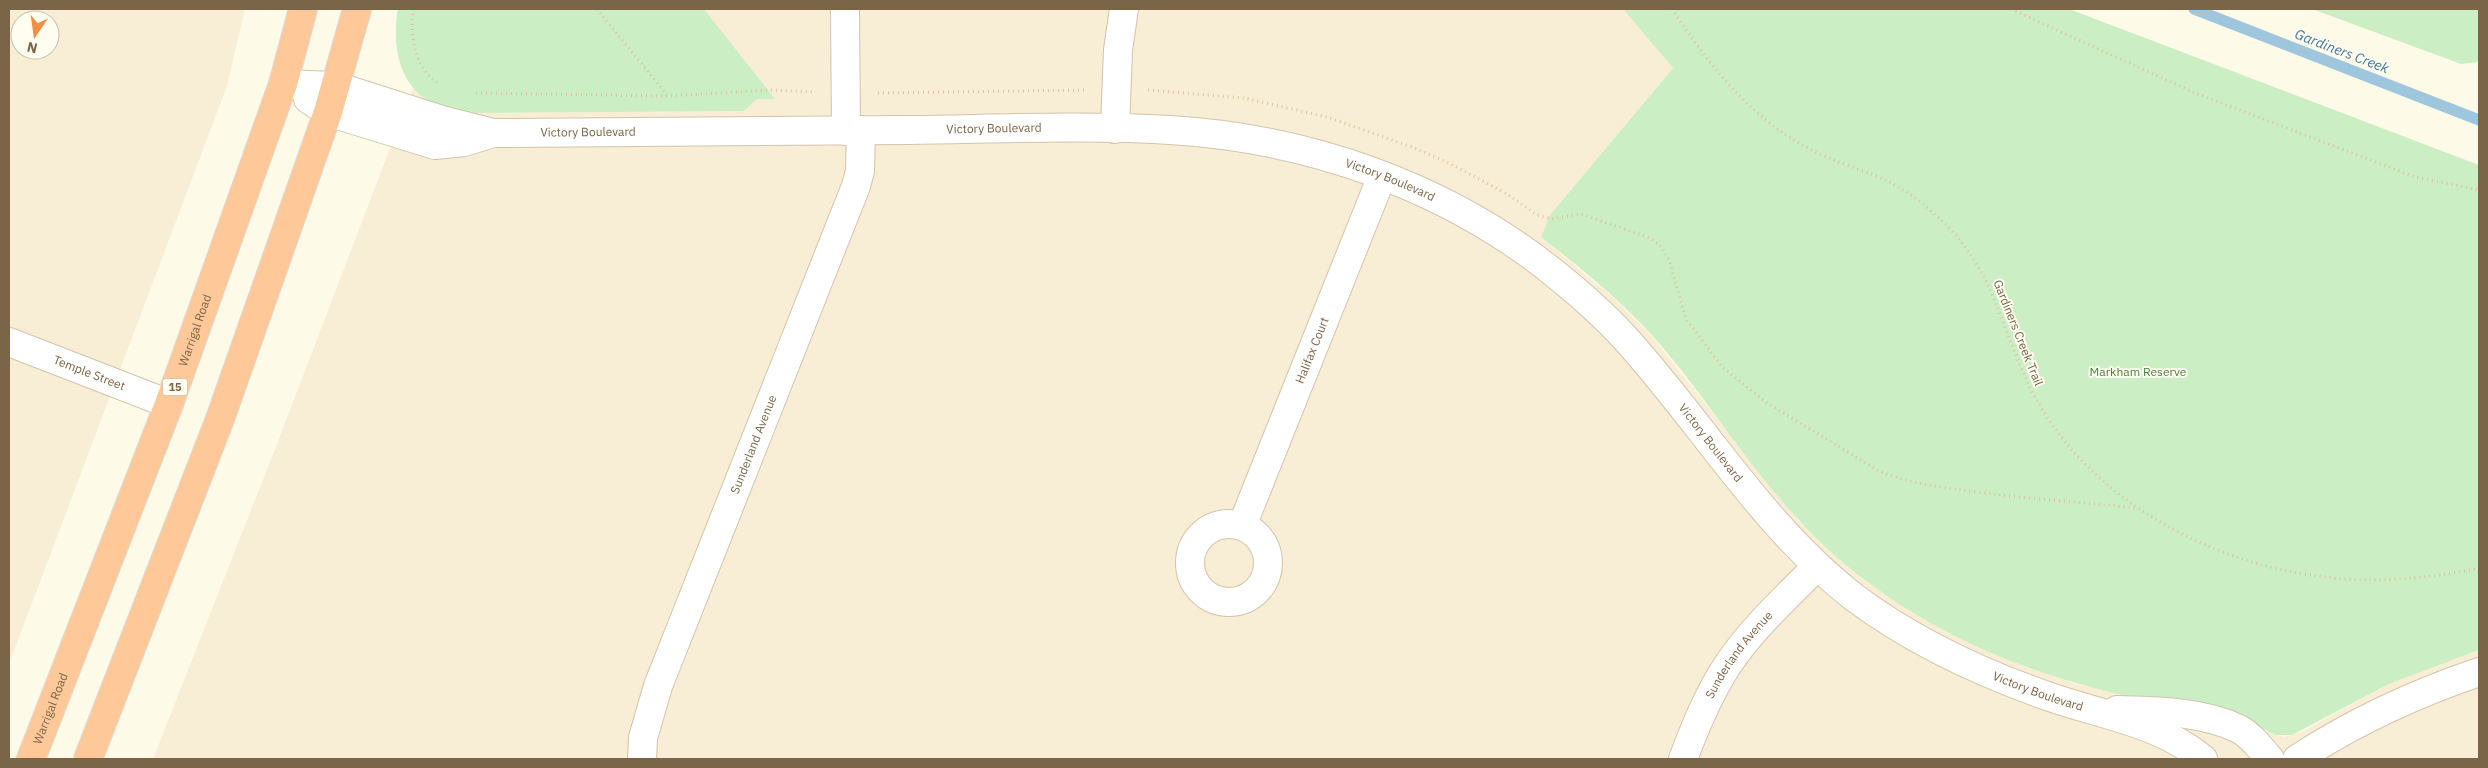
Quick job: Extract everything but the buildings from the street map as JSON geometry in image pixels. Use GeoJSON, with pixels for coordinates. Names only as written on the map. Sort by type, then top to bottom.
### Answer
{"type":"FeatureCollection","features":[{"type":"Feature","properties":{"kind":"highway","name":"Warrigal Road"},"geometry":{"type":"LineString","coordinates":[[31,759],[169,404],[282,84],[303,9]]}},
{"type":"Feature","properties":{"kind":"highway"},"geometry":{"type":"LineString","coordinates":[[88,759],[220,419],[328,112],[357,9]]}},
{"type":"Feature","properties":{"kind":"street","name":"Sunderland Avenue"},"geometry":{"type":"LineString","coordinates":[[642,759],[643,738],[658,686],[856,186],[860,171],[853,130],[845,9]]}},
{"type":"Feature","properties":{"kind":"street"},"geometry":{"type":"LineString","coordinates":[[1115,129],[1118,50],[1124,9]]}},
{"type":"Feature","properties":{"kind":"street","name":"Victory Boulevard"},"geometry":{"type":"LineString","coordinates":[[282,84],[336,86],[442,120],[493,133],[1171,130],[1283,144],[1334,158],[1423,193],[1507,239],[1549,270],[1591,305],[1636,352],[1787,537],[1817,566],[1884,619],[1970,666],[2059,700],[2100,710],[2187,746],[2203,759]]}},
{"type":"Feature","properties":{"kind":"street","name":"Victory Boulevard"},"geometry":{"type":"LineString","coordinates":[[282,84],[328,112],[435,145],[464,142],[493,133]]}},
{"type":"Feature","properties":{"kind":"street","name":"Halifax Court"},"geometry":{"type":"LineString","coordinates":[[1242,526],[1382,176]]}},
{"type":"Feature","properties":{"kind":"street","name":"Temple Street"},"geometry":{"type":"LineString","coordinates":[[9,342],[169,404]]}},
{"type":"Feature","properties":{"kind":"street","name":"Sunderland Avenue"},"geometry":{"type":"LineString","coordinates":[[1683,759],[1711,694],[1727,666],[1754,631],[1817,566]]}},
{"type":"Feature","properties":{"kind":"street"},"geometry":{"type":"LineString","coordinates":[[2297,759],[2338,733],[2386,708],[2479,672]]}},
{"type":"Feature","properties":{"kind":"street","name":"Victory Boulevard"},"geometry":{"type":"LineString","coordinates":[[2100,710],[2170,711],[2228,725],[2240,730],[2254,741],[2270,759]]}},
{"type":"Feature","properties":{"kind":"path"},"geometry":{"type":"LineString","coordinates":[[597,9],[668,96]]}},
{"type":"Feature","properties":{"kind":"path","name":"Gardiners Creek Trail"},"geometry":{"type":"LineString","coordinates":[[1672,9],[1720,75],[1751,106],[1783,132],[1803,146],[1820,154],[1889,181],[1912,196],[1940,219],[1963,244],[1984,274],[1996,300],[2020,365],[2048,419],[2089,468],[2137,508],[2204,544],[2250,560],[2315,575],[2378,580],[2421,578],[2479,568]]}},
{"type":"Feature","properties":{"kind":"path"},"geometry":{"type":"LineString","coordinates":[[2011,9],[2196,93],[2415,177],[2479,190]]}},
{"type":"Feature","properties":{"kind":"path"},"geometry":{"type":"LineString","coordinates":[[1537,215],[1552,219],[1581,214],[1650,238],[1660,246],[1669,260],[1686,319],[1722,367],[1767,403],[1879,471],[1914,484],[2137,508]]}},
{"type":"Feature","properties":{"kind":"shaded area"},"geometry":{"type":"Polygon","coordinates":[[[9,9],[245,9],[227,86],[9,664],[9,9]]]}},
{"type":"Feature","properties":{"kind":"shaded area"},"geometry":{"type":"Polygon","coordinates":[[[704,9],[1623,9],[1673,68],[1550,215],[1541,237],[1616,300],[1651,335],[1797,519],[1837,557],[1878,589],[1922,618],[2023,666],[2076,684],[2184,706],[2284,737],[2301,732],[2389,684],[2479,650],[2479,759],[153,759],[277,444],[413,88],[437,105],[468,113],[744,111],[757,99],[774,98],[704,9]]]}},
{"type":"Feature","properties":{"kind":"green space"},"geometry":{"type":"Polygon","coordinates":[[[398,9],[704,9],[775,99],[757,99],[744,111],[468,113],[453,110],[425,98],[414,89],[406,78],[397,52],[396,23],[398,9]]]}},
{"type":"Feature","properties":{"kind":"green space","name":"Markham Reserve"},"geometry":{"type":"Polygon","coordinates":[[[1623,9],[2069,9],[2479,165],[2479,650],[2389,684],[2292,735],[2275,735],[2245,719],[2097,689],[2037,671],[1961,639],[1925,620],[1890,598],[1856,573],[1825,547],[1778,496],[1651,334],[1612,295],[1541,237],[1550,215],[1673,68],[1623,9]]]}},
{"type":"Feature","properties":{"kind":"green space"},"geometry":{"type":"Polygon","coordinates":[[[2312,9],[2479,9],[2479,62],[2461,64],[2312,9]]]}},
{"type":"Feature","properties":{"kind":"waterway","name":"Gardiners Creek"},"geometry":{"type":"LineString","coordinates":[[2194,9],[2479,120]]}}]}
